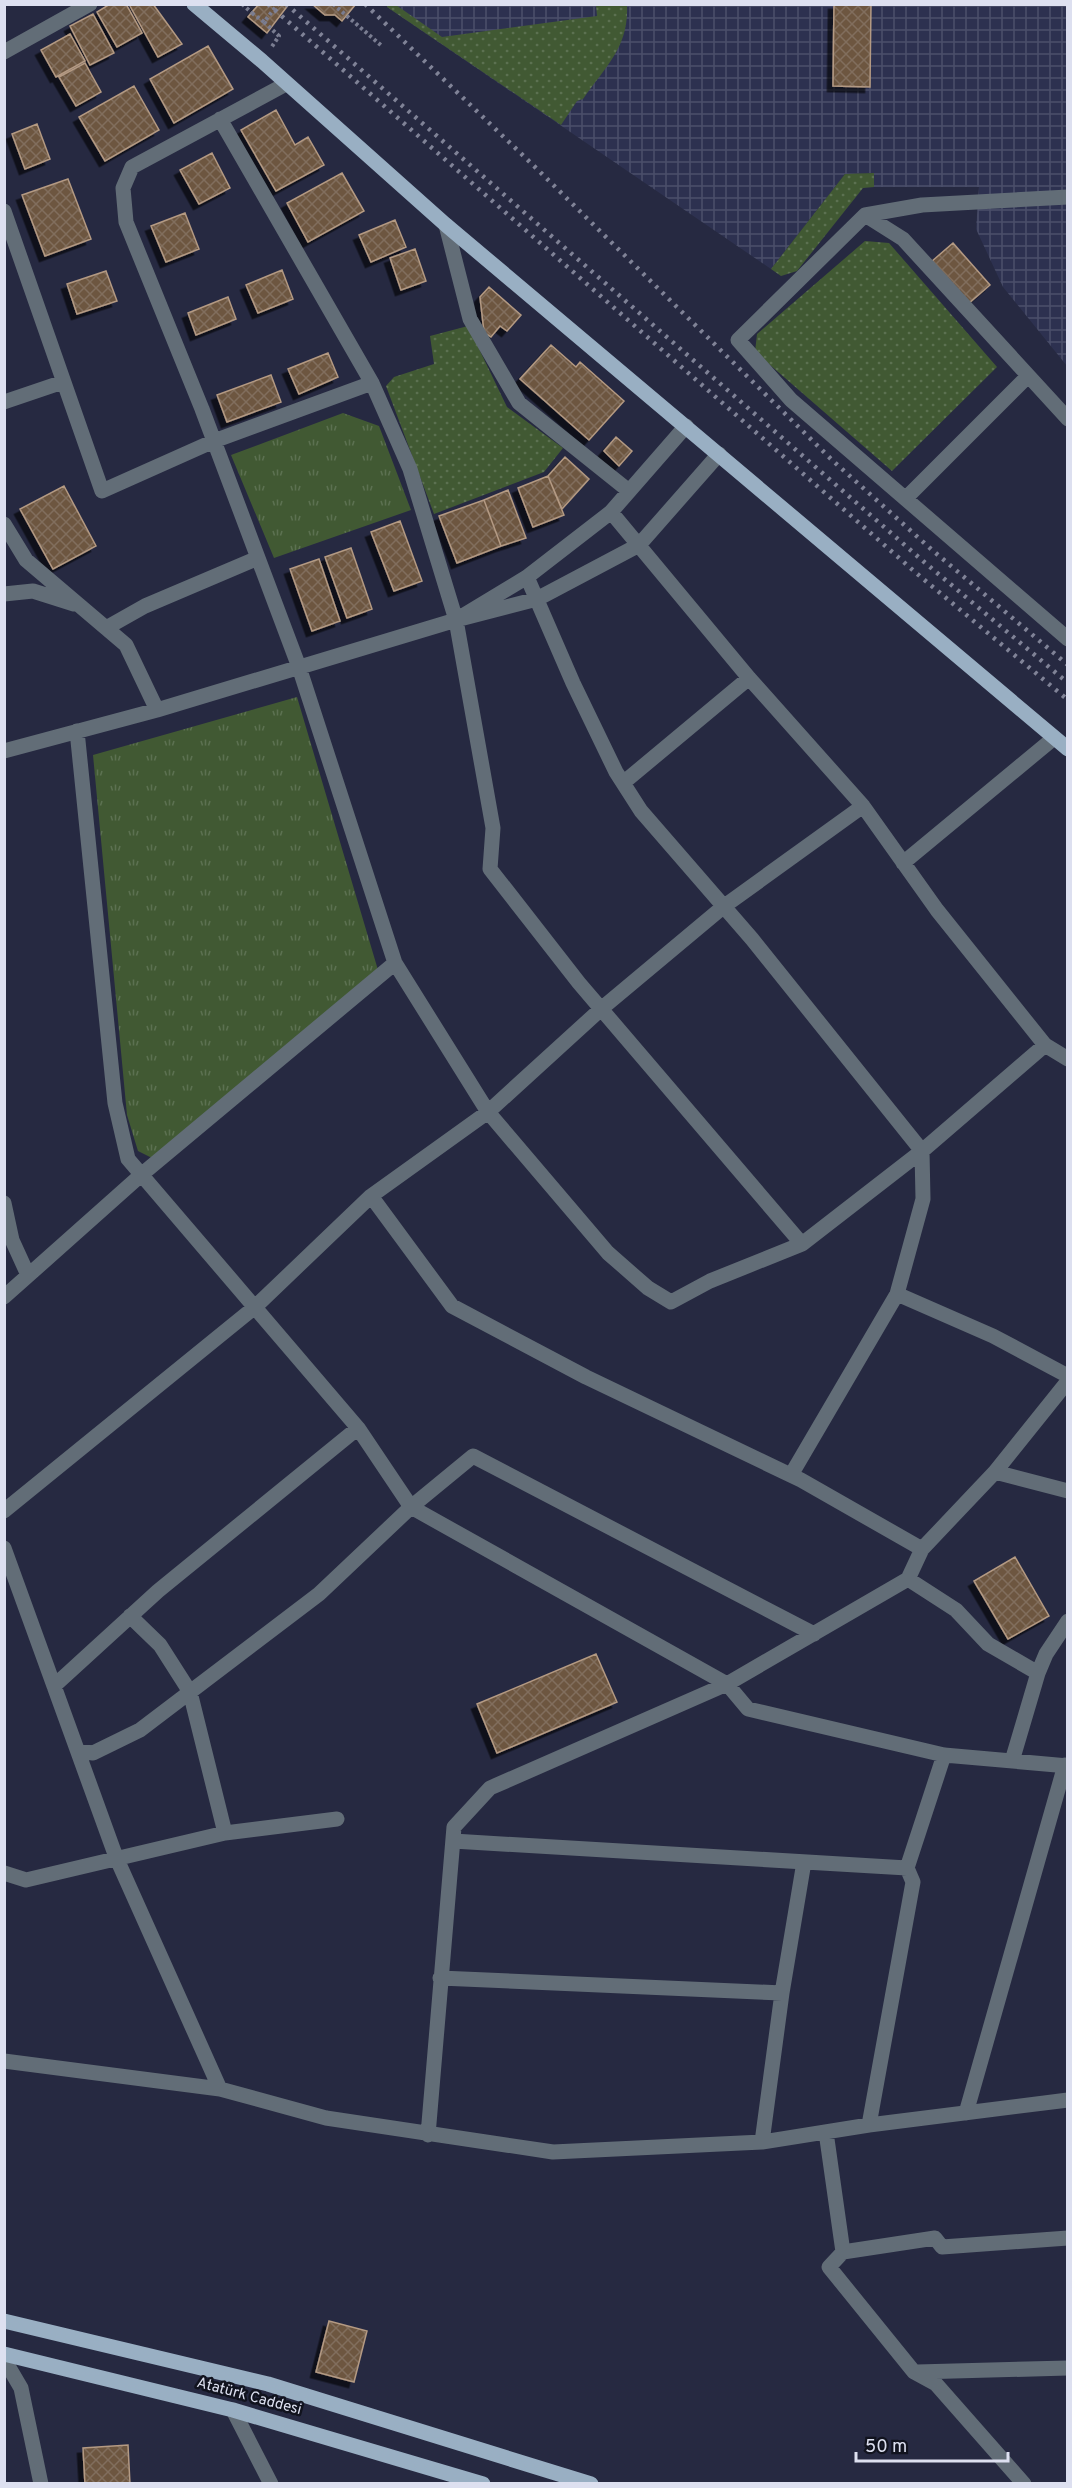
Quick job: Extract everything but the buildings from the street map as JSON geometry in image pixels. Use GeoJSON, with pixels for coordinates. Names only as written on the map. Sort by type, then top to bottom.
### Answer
{"type":"FeatureCollection","features":[{"type":"Feature","properties":{"kind":"main road"},"geometry":{"type":"LineString","coordinates":[[194,4],[446,225],[1068,749]]}},
{"type":"Feature","properties":{"kind":"main road"},"geometry":{"type":"LineString","coordinates":[[4,2320],[268,2384],[591,2484]]}},
{"type":"Feature","properties":{"kind":"main road","name":"Atatürk Caddesi"},"geometry":{"type":"LineString","coordinates":[[4,2354],[233,2410],[483,2484]]}},
{"type":"Feature","properties":{"kind":"street"},"geometry":{"type":"LineString","coordinates":[[4,52],[90,4]]}},
{"type":"Feature","properties":{"kind":"street"},"geometry":{"type":"LineString","coordinates":[[286,84],[132,167],[123,188],[126,222],[214,441],[299,667],[395,963],[488,1112],[608,1253],[648,1288],[671,1302],[710,1281],[802,1244],[922,1150],[1046,1045]]}},
{"type":"Feature","properties":{"kind":"street"},"geometry":{"type":"LineString","coordinates":[[220,119],[372,383],[410,469],[456,620],[493,828],[490,869],[601,1009],[802,1244]]}},
{"type":"Feature","properties":{"kind":"street"},"geometry":{"type":"LineString","coordinates":[[1068,197],[922,205],[865,216],[738,340],[791,400],[907,497],[1068,639]]}},
{"type":"Feature","properties":{"kind":"street"},"geometry":{"type":"LineString","coordinates":[[4,211],[102,491],[214,441],[372,383]]}},
{"type":"Feature","properties":{"kind":"street"},"geometry":{"type":"LineString","coordinates":[[865,216],[903,239],[1027,377],[1068,419]]}},
{"type":"Feature","properties":{"kind":"street"},"geometry":{"type":"LineString","coordinates":[[446,225],[470,319],[519,403],[629,491]]}},
{"type":"Feature","properties":{"kind":"street"},"geometry":{"type":"LineString","coordinates":[[907,497],[1027,377]]}},
{"type":"Feature","properties":{"kind":"street"},"geometry":{"type":"LineString","coordinates":[[4,402],[63,382]]}},
{"type":"Feature","properties":{"kind":"street"},"geometry":{"type":"LineString","coordinates":[[456,620],[527,577],[611,512],[686,426]]}},
{"type":"Feature","properties":{"kind":"street"},"geometry":{"type":"LineString","coordinates":[[4,751],[157,710],[456,620],[537,599],[639,545],[719,454]]}},
{"type":"Feature","properties":{"kind":"street"},"geometry":{"type":"LineString","coordinates":[[611,512],[749,678],[862,806],[937,910],[1046,1045],[1068,1059]]}},
{"type":"Feature","properties":{"kind":"street"},"geometry":{"type":"LineString","coordinates":[[4,524],[26,560],[126,645],[157,710]]}},
{"type":"Feature","properties":{"kind":"street"},"geometry":{"type":"LineString","coordinates":[[106,628],[145,606],[258,558]]}},
{"type":"Feature","properties":{"kind":"street"},"geometry":{"type":"LineString","coordinates":[[527,577],[573,683],[623,783],[641,811],[723,907],[922,1150],[923,1199],[897,1294],[791,1475]]}},
{"type":"Feature","properties":{"kind":"street"},"geometry":{"type":"LineString","coordinates":[[4,594],[33,591],[81,606]]}},
{"type":"Feature","properties":{"kind":"street"},"geometry":{"type":"LineString","coordinates":[[623,783],[749,678]]}},
{"type":"Feature","properties":{"kind":"street"},"geometry":{"type":"LineString","coordinates":[[76,731],[115,1103],[128,1159],[358,1428],[411,1507],[727,1684],[748,1709],[944,1755],[1066,1766],[966,2113]]}},
{"type":"Feature","properties":{"kind":"street"},"geometry":{"type":"LineString","coordinates":[[903,863],[1054,738]]}},
{"type":"Feature","properties":{"kind":"street"},"geometry":{"type":"LineString","coordinates":[[4,1511],[255,1307],[371,1196],[488,1112],[601,1009],[723,907],[862,806]]}},
{"type":"Feature","properties":{"kind":"street"},"geometry":{"type":"LineString","coordinates":[[4,1297],[141,1175],[395,963]]}},
{"type":"Feature","properties":{"kind":"street"},"geometry":{"type":"LineString","coordinates":[[371,1196],[452,1306],[586,1377],[791,1475],[922,1549]]}},
{"type":"Feature","properties":{"kind":"street"},"geometry":{"type":"LineString","coordinates":[[4,1203],[12,1240],[28,1275]]}},
{"type":"Feature","properties":{"kind":"street"},"geometry":{"type":"LineString","coordinates":[[897,1294],[993,1336],[1068,1376]]}},
{"type":"Feature","properties":{"kind":"street"},"geometry":{"type":"LineString","coordinates":[[428,2135],[454,1827],[490,1788],[727,1684],[908,1579],[922,1549],[995,1472],[1068,1381]]}},
{"type":"Feature","properties":{"kind":"street"},"geometry":{"type":"LineString","coordinates":[[54,1686],[130,1616],[358,1428]]}},
{"type":"Feature","properties":{"kind":"street"},"geometry":{"type":"LineString","coordinates":[[78,1751],[93,1753],[140,1730],[319,1594],[411,1507],[473,1456],[814,1634]]}},
{"type":"Feature","properties":{"kind":"street"},"geometry":{"type":"LineString","coordinates":[[995,1472],[1068,1491]]}},
{"type":"Feature","properties":{"kind":"street"},"geometry":{"type":"LineString","coordinates":[[5,1550],[116,1857],[220,2089]]}},
{"type":"Feature","properties":{"kind":"street"},"geometry":{"type":"LineString","coordinates":[[908,1579],[956,1610],[988,1644],[1038,1673]]}},
{"type":"Feature","properties":{"kind":"street"},"geometry":{"type":"LineString","coordinates":[[130,1616],[160,1645],[190,1692],[225,1833]]}},
{"type":"Feature","properties":{"kind":"street"},"geometry":{"type":"LineString","coordinates":[[1012,1761],[1038,1673],[1046,1654],[1068,1621]]}},
{"type":"Feature","properties":{"kind":"street"},"geometry":{"type":"LineString","coordinates":[[869,2125],[913,1882],[907,1868],[944,1755]]}},
{"type":"Feature","properties":{"kind":"street"},"geometry":{"type":"LineString","coordinates":[[4,1873],[26,1880],[225,1833],[336,1819]]}},
{"type":"Feature","properties":{"kind":"street"},"geometry":{"type":"LineString","coordinates":[[453,1841],[907,1868]]}},
{"type":"Feature","properties":{"kind":"street"},"geometry":{"type":"LineString","coordinates":[[762,2142],[782,1993],[804,1862]]}},
{"type":"Feature","properties":{"kind":"street"},"geometry":{"type":"LineString","coordinates":[[440,1978],[782,1993]]}},
{"type":"Feature","properties":{"kind":"street"},"geometry":{"type":"LineString","coordinates":[[4,2061],[220,2089],[326,2118],[553,2152],[762,2142],[869,2125],[1068,2100]]}},
{"type":"Feature","properties":{"kind":"street"},"geometry":{"type":"LineString","coordinates":[[826,2132],[843,2252]]}},
{"type":"Feature","properties":{"kind":"street"},"geometry":{"type":"LineString","coordinates":[[1024,2484],[1024,2481],[936,2384],[914,2372],[829,2267],[843,2252],[935,2238],[942,2247],[1068,2238]]}},
{"type":"Feature","properties":{"kind":"street"},"geometry":{"type":"LineString","coordinates":[[4,2359],[21,2388],[41,2484]]}},
{"type":"Feature","properties":{"kind":"street"},"geometry":{"type":"LineString","coordinates":[[914,2372],[1068,2368]]}},
{"type":"Feature","properties":{"kind":"street"},"geometry":{"type":"LineString","coordinates":[[233,2410],[271,2484]]}},
{"type":"Feature","properties":{"kind":"path"},"geometry":{"type":"LineString","coordinates":[[242,4],[270,28]]}},
{"type":"Feature","properties":{"kind":"path"},"geometry":{"type":"LineString","coordinates":[[264,22],[278,4]]}},
{"type":"Feature","properties":{"kind":"path"},"geometry":{"type":"LineString","coordinates":[[333,4],[383,47]]}},
{"type":"Feature","properties":{"kind":"shaded area"},"geometry":{"type":"Polygon","coordinates":[[[387,5],[1067,5],[1067,366],[1003,287],[976,229],[979,187],[874,187],[873,173],[845,174],[771,269],[387,5]]]}},
{"type":"Feature","properties":{"kind":"green space"},"geometry":{"type":"Polygon","coordinates":[[[387,5],[396,5],[442,37],[597,16],[596,5],[627,5],[627,20],[620,44],[608,66],[583,99],[577,101],[561,125],[387,5]]]}},
{"type":"Feature","properties":{"kind":"green space"},"geometry":{"type":"Polygon","coordinates":[[[874,173],[874,187],[863,188],[797,271],[781,276],[771,269],[845,174],[874,173]]]}},
{"type":"Feature","properties":{"kind":"green space"},"geometry":{"type":"Polygon","coordinates":[[[865,241],[889,243],[997,367],[892,471],[755,352],[757,334],[865,241]]]}},
{"type":"Feature","properties":{"kind":"green space"},"geometry":{"type":"Polygon","coordinates":[[[468,326],[507,407],[563,448],[544,472],[434,514],[386,386],[394,377],[434,364],[430,336],[468,326]]]}},
{"type":"Feature","properties":{"kind":"green space"},"geometry":{"type":"Polygon","coordinates":[[[343,413],[379,426],[411,510],[274,558],[231,455],[343,413]]]}},
{"type":"Feature","properties":{"kind":"green space"},"geometry":{"type":"Polygon","coordinates":[[[297,697],[378,970],[152,1158],[138,1151],[127,1115],[93,755],[297,697]]]}},
{"type":"Feature","properties":{"kind":"railway"},"geometry":{"type":"LineString","coordinates":[[268,4],[915,572],[1068,700]]}},
{"type":"Feature","properties":{"kind":"railway"},"geometry":{"type":"LineString","coordinates":[[286,4],[923,561],[1068,683]]}},
{"type":"Feature","properties":{"kind":"railway"},"geometry":{"type":"LineString","coordinates":[[365,4],[533,165],[832,460],[931,549],[1068,665]]}}]}
